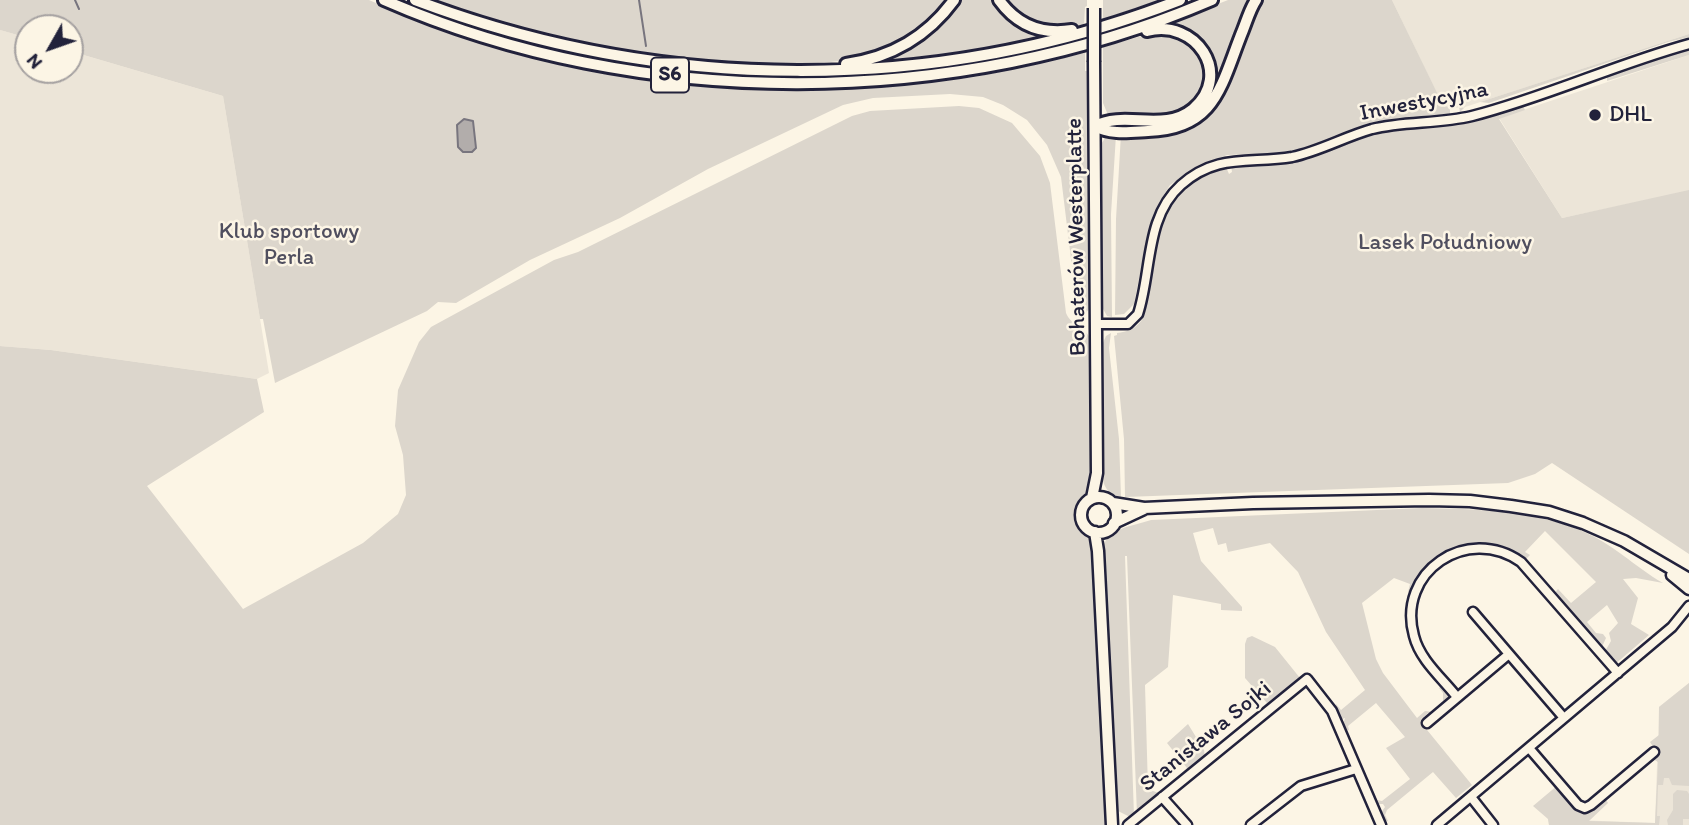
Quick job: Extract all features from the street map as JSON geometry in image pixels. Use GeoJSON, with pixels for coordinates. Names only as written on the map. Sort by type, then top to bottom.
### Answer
{"type":"FeatureCollection","features":[{"type":"Feature","properties":{"kind":"highway","name":"S6"},"geometry":{"type":"LineString","coordinates":[[384,0],[438,22],[508,44],[556,55],[648,72],[758,82],[846,82],[910,77],[1022,61],[1106,39],[1212,0]]}},
{"type":"Feature","properties":{"kind":"highway","name":"S6"},"geometry":{"type":"LineString","coordinates":[[415,0],[510,32],[602,53],[695,67],[794,72],[907,66],[1020,48],[1114,23],[1180,0]]}},
{"type":"Feature","properties":{"kind":"highway"},"geometry":{"type":"LineString","coordinates":[[794,72],[858,62],[895,51],[923,33],[954,0]]}},
{"type":"Feature","properties":{"kind":"highway"},"geometry":{"type":"LineString","coordinates":[[999,0],[1015,19],[1041,30],[1066,31],[1114,23]]}},
{"type":"Feature","properties":{"kind":"highway"},"geometry":{"type":"LineString","coordinates":[[1106,39],[1154,29],[1178,31],[1196,41],[1201,48],[1208,61],[1209,85],[1200,102],[1178,118],[1154,122],[1104,121],[1095,127],[1104,132],[1167,131],[1193,122],[1211,105],[1256,0]]}},
{"type":"Feature","properties":{"kind":"main road","name":"Bohaterów Westerplatte"},"geometry":{"type":"LineString","coordinates":[[1092,498],[1097,473],[1094,4]]}},
{"type":"Feature","properties":{"kind":"main road","name":"Bohaterów Westerplatte"},"geometry":{"type":"LineString","coordinates":[[1097,473],[1109,501]]}},
{"type":"Feature","properties":{"kind":"main road"},"geometry":{"type":"LineString","coordinates":[[1098,532],[1085,526],[1081,516],[1083,505],[1092,498],[1144,508],[1470,500],[1560,516],[1624,541],[1689,579]]}},
{"type":"Feature","properties":{"kind":"main road"},"geometry":{"type":"LineString","coordinates":[[1109,501],[1116,510],[1114,523]]}},
{"type":"Feature","properties":{"kind":"main road"},"geometry":{"type":"LineString","coordinates":[[1098,532],[1144,508]]}},
{"type":"Feature","properties":{"kind":"main road"},"geometry":{"type":"LineString","coordinates":[[1098,532],[1112,825]]}},
{"type":"Feature","properties":{"kind":"main road"},"geometry":{"type":"LineString","coordinates":[[1656,561],[1689,589],[1689,603]]}},
{"type":"Feature","properties":{"kind":"street","name":"Inwestycyjna"},"geometry":{"type":"LineString","coordinates":[[1097,324],[1128,324],[1138,314],[1155,229],[1162,211],[1181,185],[1206,169],[1230,160],[1279,159],[1307,154],[1381,127],[1476,115],[1689,44]]}},
{"type":"Feature","properties":{"kind":"street"},"geometry":{"type":"LineString","coordinates":[[1457,697],[1420,651],[1411,625],[1411,610],[1416,588],[1429,570],[1445,557],[1472,548],[1500,552],[1521,562],[1618,673]]}},
{"type":"Feature","properties":{"kind":"street"},"geometry":{"type":"LineString","coordinates":[[1672,627],[1689,603]]}},
{"type":"Feature","properties":{"kind":"street"},"geometry":{"type":"LineString","coordinates":[[1473,612],[1564,718]]}},
{"type":"Feature","properties":{"kind":"street"},"geometry":{"type":"LineString","coordinates":[[1437,825],[1672,627],[1689,618]]}},
{"type":"Feature","properties":{"kind":"street"},"geometry":{"type":"LineString","coordinates":[[1427,723],[1509,654]]}},
{"type":"Feature","properties":{"kind":"street","name":"Stanisława Sojki"},"geometry":{"type":"LineString","coordinates":[[1128,825],[1307,679],[1332,711],[1356,769]]}},
{"type":"Feature","properties":{"kind":"street"},"geometry":{"type":"LineString","coordinates":[[1529,748],[1578,805],[1585,808],[1654,752]]}},
{"type":"Feature","properties":{"kind":"street"},"geometry":{"type":"LineString","coordinates":[[1251,825],[1300,786],[1356,769],[1381,825]]}},
{"type":"Feature","properties":{"kind":"street"},"geometry":{"type":"LineString","coordinates":[[1162,797],[1188,825]]}},
{"type":"Feature","properties":{"kind":"street"},"geometry":{"type":"LineString","coordinates":[[1471,797],[1493,825]]}},
{"type":"Feature","properties":{"kind":"shaded area"},"geometry":{"type":"Polygon","coordinates":[[[1392,0],[1689,0],[1689,34],[1462,108],[1461,105],[1444,108],[1392,0]]]}},
{"type":"Feature","properties":{"kind":"shaded area"},"geometry":{"type":"Polygon","coordinates":[[[0,30],[14,34],[14,84],[84,84],[84,55],[223,96],[269,373],[257,379],[51,350],[0,346],[0,30]]]}},
{"type":"Feature","properties":{"kind":"shaded area"},"geometry":{"type":"Polygon","coordinates":[[[1689,55],[1689,191],[1562,218],[1499,118],[1689,55]]]}},
{"type":"Feature","properties":{"kind":"shaded area"},"geometry":{"type":"Polygon","coordinates":[[[464,119],[473,121],[476,148],[472,152],[463,152],[458,147],[457,125],[464,119]]]}},
{"type":"Feature","properties":{"kind":"shaded area"},"geometry":{"type":"Polygon","coordinates":[[[1689,683],[1689,825],[1549,825],[1548,819],[1655,823],[1659,707],[1689,683]]]}},
{"type":"Feature","properties":{"kind":"green space","name":"Klub sportowy Perla"},"geometry":{"type":"Polygon","coordinates":[[[0,0],[369,0],[426,25],[525,55],[633,78],[733,89],[832,90],[924,83],[975,77],[1085,53],[1085,71],[1088,71],[1090,308],[1084,315],[1077,308],[1061,177],[1047,145],[1027,120],[1003,105],[983,97],[950,94],[873,98],[843,105],[708,169],[620,218],[530,260],[456,303],[438,302],[427,311],[275,383],[263,319],[260,319],[223,96],[84,55],[84,14],[14,14],[14,34],[0,30],[0,0]]]}},
{"type":"Feature","properties":{"kind":"green space"},"geometry":{"type":"Polygon","coordinates":[[[395,0],[403,0],[471,25],[542,46],[614,60],[688,70],[762,75],[836,75],[909,70],[994,58],[1084,36],[1084,41],[1016,57],[879,77],[767,79],[663,71],[588,59],[494,35],[395,0]]]}},
{"type":"Feature","properties":{"kind":"green space"},"geometry":{"type":"Polygon","coordinates":[[[436,0],[950,0],[915,34],[889,49],[843,61],[763,63],[679,57],[597,44],[556,36],[436,0]]]}},
{"type":"Feature","properties":{"kind":"green space"},"geometry":{"type":"Polygon","coordinates":[[[959,0],[995,0],[1018,25],[1043,36],[989,48],[877,62],[896,54],[952,10],[959,0]]]}},
{"type":"Feature","properties":{"kind":"green space"},"geometry":{"type":"Polygon","coordinates":[[[1004,0],[1087,0],[1084,25],[1053,28],[1025,20],[1004,0]]]}},
{"type":"Feature","properties":{"kind":"green space"},"geometry":{"type":"Polygon","coordinates":[[[1103,0],[1160,0],[1103,19],[1103,0]]]}},
{"type":"Feature","properties":{"kind":"green space"},"geometry":{"type":"Polygon","coordinates":[[[1228,0],[1252,0],[1225,68],[1208,102],[1186,122],[1170,127],[1121,129],[1121,125],[1178,121],[1195,112],[1203,104],[1211,85],[1208,53],[1192,34],[1165,25],[1228,0]]]}},
{"type":"Feature","properties":{"kind":"green space"},"geometry":{"type":"Polygon","coordinates":[[[1261,0],[1392,0],[1444,107],[1462,105],[1465,107],[1460,112],[1459,107],[1450,109],[1450,114],[1372,122],[1306,148],[1279,153],[1227,155],[1198,166],[1170,185],[1160,201],[1148,233],[1134,304],[1124,314],[1115,315],[1116,219],[1121,134],[1176,133],[1193,126],[1208,113],[1229,78],[1261,0]]]}},
{"type":"Feature","properties":{"kind":"green space"},"geometry":{"type":"Polygon","coordinates":[[[1156,32],[1177,35],[1197,50],[1205,71],[1199,92],[1192,102],[1172,116],[1108,115],[1103,103],[1103,47],[1156,32]]]}},
{"type":"Feature","properties":{"kind":"green space"},"geometry":{"type":"Polygon","coordinates":[[[1689,34],[1689,37],[1489,103],[1480,102],[1689,34]]]}},
{"type":"Feature","properties":{"kind":"green space"},"geometry":{"type":"Polygon","coordinates":[[[1689,49],[1689,55],[1607,81],[1607,77],[1689,49]]]}},
{"type":"Feature","properties":{"kind":"green space"},"geometry":{"type":"Polygon","coordinates":[[[959,106],[979,108],[1012,123],[1040,156],[1050,183],[1066,313],[1091,340],[1093,475],[1088,495],[1078,504],[1076,514],[1079,525],[1090,536],[1095,553],[1108,825],[0,825],[0,346],[51,350],[257,379],[264,412],[147,486],[243,609],[363,543],[398,514],[406,495],[403,455],[395,426],[398,390],[419,342],[431,327],[554,260],[578,252],[852,116],[870,111],[959,106]]]}},
{"type":"Feature","properties":{"kind":"green space","name":"Lasek Południowy"},"geometry":{"type":"Polygon","coordinates":[[[1523,106],[1525,110],[1499,119],[1562,218],[1689,190],[1689,554],[1552,463],[1535,474],[1508,483],[1125,497],[1124,439],[1114,336],[1133,328],[1143,318],[1160,225],[1168,207],[1180,192],[1196,179],[1223,166],[1229,174],[1232,172],[1231,165],[1300,159],[1376,132],[1484,118],[1523,106]]]}},
{"type":"Feature","properties":{"kind":"green space"},"geometry":{"type":"Polygon","coordinates":[[[1116,135],[1111,214],[1112,317],[1107,316],[1102,307],[1100,146],[1105,138],[1116,135]]]}},
{"type":"Feature","properties":{"kind":"green space"},"geometry":{"type":"Polygon","coordinates":[[[1111,333],[1109,348],[1119,439],[1121,497],[1107,489],[1101,473],[1102,345],[1106,336],[1111,333]]]}},
{"type":"Feature","properties":{"kind":"green space"},"geometry":{"type":"Polygon","coordinates":[[[1422,508],[1483,510],[1524,515],[1563,524],[1593,536],[1663,583],[1636,578],[1623,579],[1638,598],[1631,624],[1649,635],[1614,665],[1604,653],[1611,641],[1609,633],[1618,623],[1607,605],[1587,622],[1596,633],[1603,634],[1606,638],[1601,649],[1554,594],[1558,589],[1571,603],[1596,582],[1545,531],[1525,552],[1530,555],[1524,561],[1505,551],[1473,545],[1442,555],[1412,594],[1408,592],[1410,584],[1394,578],[1362,603],[1376,659],[1383,673],[1417,718],[1425,711],[1433,712],[1443,702],[1443,693],[1439,688],[1443,684],[1452,698],[1431,715],[1428,713],[1421,719],[1472,785],[1456,798],[1433,772],[1387,810],[1385,815],[1388,821],[1384,822],[1380,814],[1385,807],[1383,804],[1375,804],[1364,780],[1368,778],[1377,800],[1382,801],[1410,779],[1386,748],[1405,737],[1376,703],[1348,726],[1349,730],[1344,731],[1345,718],[1340,720],[1336,704],[1341,710],[1365,690],[1326,632],[1298,572],[1270,543],[1228,552],[1226,543],[1218,545],[1213,528],[1193,533],[1201,561],[1242,607],[1242,611],[1221,610],[1221,604],[1173,595],[1168,667],[1145,685],[1148,789],[1161,794],[1137,815],[1125,556],[1134,816],[1130,817],[1116,810],[1103,547],[1111,535],[1123,528],[1151,520],[1422,508]]]}},
{"type":"Feature","properties":{"kind":"green space"},"geometry":{"type":"Polygon","coordinates":[[[1252,636],[1275,647],[1300,678],[1261,713],[1258,710],[1267,703],[1245,678],[1245,644],[1247,638],[1252,636]]]}},
{"type":"Feature","properties":{"kind":"green space"},"geometry":{"type":"Polygon","coordinates":[[[1689,683],[1689,786],[1672,785],[1669,778],[1664,778],[1663,785],[1658,785],[1659,825],[1549,825],[1548,819],[1533,806],[1558,785],[1581,812],[1586,813],[1603,799],[1606,800],[1608,803],[1589,821],[1655,823],[1658,762],[1653,759],[1657,753],[1650,742],[1659,735],[1659,707],[1689,683]]]}},
{"type":"Feature","properties":{"kind":"green space"},"geometry":{"type":"Polygon","coordinates":[[[1188,724],[1204,750],[1205,757],[1185,773],[1187,768],[1167,743],[1188,724]]]}},
{"type":"Feature","properties":{"kind":"green space"},"geometry":{"type":"Polygon","coordinates":[[[1677,790],[1687,791],[1689,794],[1689,819],[1683,819],[1683,825],[1668,825],[1667,820],[1673,810],[1673,794],[1677,790]]]}},
{"type":"Feature","properties":{"kind":"waterway"},"geometry":{"type":"LineString","coordinates":[[75,0],[79,9]]}},
{"type":"Feature","properties":{"kind":"waterway"},"geometry":{"type":"LineString","coordinates":[[639,0],[646,46]]}},
{"type":"Feature","properties":{"kind":"place","name":"DHL"},"geometry":{"type":"Point","coordinates":[1595,115]}}]}
